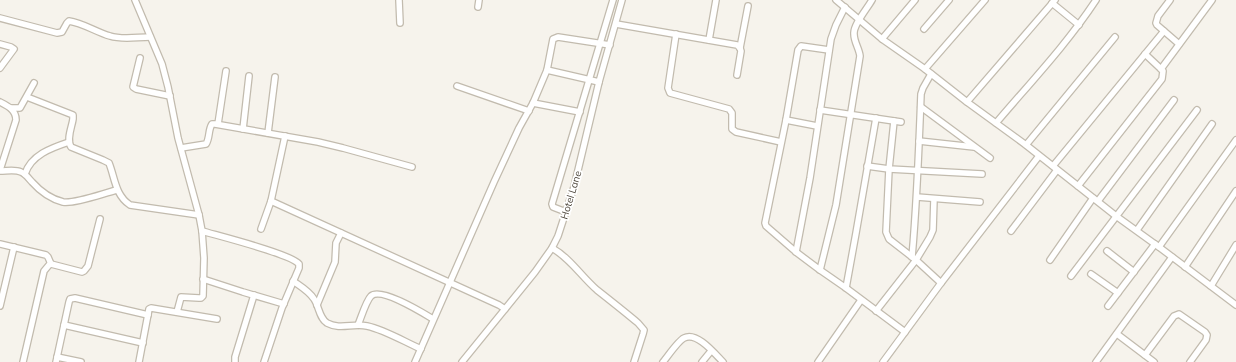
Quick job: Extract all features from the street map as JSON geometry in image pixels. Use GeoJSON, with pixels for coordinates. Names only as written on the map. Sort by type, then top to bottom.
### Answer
{"type":"FeatureCollection","features":[{"type":"Feature","properties":{"kind":"street"},"geometry":{"type":"LineString","coordinates":[[135,0],[162,64],[202,232],[203,293],[201,298],[181,297],[177,312]]}},
{"type":"Feature","properties":{"kind":"street"},"geometry":{"type":"LineString","coordinates":[[399,0],[400,23]]}},
{"type":"Feature","properties":{"kind":"street"},"geometry":{"type":"LineString","coordinates":[[478,7],[479,0]]}},
{"type":"Feature","properties":{"kind":"street"},"geometry":{"type":"LineString","coordinates":[[561,210],[553,207],[552,204],[580,112],[594,81],[605,44],[613,0]]}},
{"type":"Feature","properties":{"kind":"street","name":"Hotel Lane"},"geometry":{"type":"LineString","coordinates":[[462,362],[502,307],[535,272],[552,248],[558,236],[561,210],[574,187],[581,160],[594,81],[605,44],[616,24],[622,0]]}},
{"type":"Feature","properties":{"kind":"street"},"geometry":{"type":"LineString","coordinates":[[709,40],[716,0]]}},
{"type":"Feature","properties":{"kind":"street"},"geometry":{"type":"LineString","coordinates":[[836,0],[882,39],[925,69],[1026,145],[1116,216],[1234,303],[1236,295]]}},
{"type":"Feature","properties":{"kind":"street"},"geometry":{"type":"LineString","coordinates":[[820,270],[836,205],[860,56],[860,49],[854,37],[854,29],[872,0]]}},
{"type":"Feature","properties":{"kind":"street"},"geometry":{"type":"LineString","coordinates":[[882,39],[915,0]]}},
{"type":"Feature","properties":{"kind":"street"},"geometry":{"type":"LineString","coordinates":[[924,29],[949,0]]}},
{"type":"Feature","properties":{"kind":"street"},"geometry":{"type":"LineString","coordinates":[[925,69],[985,0]]}},
{"type":"Feature","properties":{"kind":"street"},"geometry":{"type":"LineString","coordinates":[[996,123],[1059,50],[1079,25],[1096,0]]}},
{"type":"Feature","properties":{"kind":"street"},"geometry":{"type":"LineString","coordinates":[[1170,0],[1156,20],[1157,25],[1179,44]]}},
{"type":"Feature","properties":{"kind":"street"},"geometry":{"type":"LineString","coordinates":[[1161,69],[1212,0]]}},
{"type":"Feature","properties":{"kind":"street"},"geometry":{"type":"LineString","coordinates":[[967,102],[1053,2],[1079,25]]}},
{"type":"Feature","properties":{"kind":"street"},"geometry":{"type":"LineString","coordinates":[[737,75],[740,48],[748,6]]}},
{"type":"Feature","properties":{"kind":"street"},"geometry":{"type":"LineString","coordinates":[[796,252],[810,178],[831,38],[845,7]]}},
{"type":"Feature","properties":{"kind":"street"},"geometry":{"type":"LineString","coordinates":[[0,18],[57,33],[62,32],[69,21],[97,30],[109,36],[121,38],[150,36]]}},
{"type":"Feature","properties":{"kind":"street"},"geometry":{"type":"LineString","coordinates":[[616,24],[737,45],[740,48]]}},
{"type":"Feature","properties":{"kind":"street"},"geometry":{"type":"LineString","coordinates":[[1011,231],[1055,168],[1164,31]]}},
{"type":"Feature","properties":{"kind":"street"},"geometry":{"type":"LineString","coordinates":[[676,34],[668,88],[670,93],[729,109],[732,113],[732,128],[736,132],[781,142]]}},
{"type":"Feature","properties":{"kind":"street"},"geometry":{"type":"LineString","coordinates":[[415,362],[494,182],[534,103],[547,70],[554,37],[605,44]]}},
{"type":"Feature","properties":{"kind":"street"},"geometry":{"type":"LineString","coordinates":[[1026,145],[1115,37]]}},
{"type":"Feature","properties":{"kind":"street"},"geometry":{"type":"LineString","coordinates":[[0,44],[14,49],[0,68]]}},
{"type":"Feature","properties":{"kind":"street"},"geometry":{"type":"LineString","coordinates":[[829,50],[799,47],[765,223],[766,226],[796,252],[905,332]]}},
{"type":"Feature","properties":{"kind":"street"},"geometry":{"type":"LineString","coordinates":[[1078,186],[1162,79],[1163,71],[1145,54]]}},
{"type":"Feature","properties":{"kind":"street"},"geometry":{"type":"LineString","coordinates":[[140,58],[133,87],[170,96]]}},
{"type":"Feature","properties":{"kind":"street"},"geometry":{"type":"LineString","coordinates":[[547,70],[594,81]]}},
{"type":"Feature","properties":{"kind":"street"},"geometry":{"type":"LineString","coordinates":[[218,124],[226,71]]}},
{"type":"Feature","properties":{"kind":"street"},"geometry":{"type":"LineString","coordinates":[[914,258],[921,107],[923,88],[931,74]]}},
{"type":"Feature","properties":{"kind":"street"},"geometry":{"type":"LineString","coordinates":[[242,129],[249,76]]}},
{"type":"Feature","properties":{"kind":"street"},"geometry":{"type":"LineString","coordinates":[[268,133],[275,76]]}},
{"type":"Feature","properties":{"kind":"street"},"geometry":{"type":"LineString","coordinates":[[0,102],[11,108],[20,108],[34,83]]}},
{"type":"Feature","properties":{"kind":"street"},"geometry":{"type":"LineString","coordinates":[[457,86],[529,111]]}},
{"type":"Feature","properties":{"kind":"street"},"geometry":{"type":"LineString","coordinates":[[27,97],[73,115],[69,142],[71,147],[109,163],[117,190],[125,202],[130,205],[199,215]]}},
{"type":"Feature","properties":{"kind":"street"},"geometry":{"type":"LineString","coordinates":[[1050,260],[1174,100]]}},
{"type":"Feature","properties":{"kind":"street"},"geometry":{"type":"LineString","coordinates":[[534,103],[580,112]]}},
{"type":"Feature","properties":{"kind":"street"},"geometry":{"type":"LineString","coordinates":[[921,107],[990,158]]}},
{"type":"Feature","properties":{"kind":"street"},"geometry":{"type":"LineString","coordinates":[[11,108],[16,116],[16,120],[0,170],[17,170],[25,174],[42,191],[62,202],[73,201],[117,190]]}},
{"type":"Feature","properties":{"kind":"street"},"geometry":{"type":"LineString","coordinates":[[820,110],[901,122]]}},
{"type":"Feature","properties":{"kind":"street"},"geometry":{"type":"LineString","coordinates":[[1071,276],[1197,110]]}},
{"type":"Feature","properties":{"kind":"street"},"geometry":{"type":"LineString","coordinates":[[846,288],[876,118]]}},
{"type":"Feature","properties":{"kind":"street"},"geometry":{"type":"LineString","coordinates":[[786,120],[817,126]]}},
{"type":"Feature","properties":{"kind":"street"},"geometry":{"type":"LineString","coordinates":[[894,121],[889,169],[887,237],[914,258],[942,283]]}},
{"type":"Feature","properties":{"kind":"street"},"geometry":{"type":"LineString","coordinates":[[181,148],[203,146],[208,140],[210,127],[212,124],[218,124],[318,142],[412,167]]}},
{"type":"Feature","properties":{"kind":"street"},"geometry":{"type":"LineString","coordinates":[[1137,230],[1212,124]]}},
{"type":"Feature","properties":{"kind":"street"},"geometry":{"type":"LineString","coordinates":[[261,229],[271,200],[285,136]]}},
{"type":"Feature","properties":{"kind":"street"},"geometry":{"type":"LineString","coordinates":[[1108,306],[1157,245],[1236,140]]}},
{"type":"Feature","properties":{"kind":"street"},"geometry":{"type":"LineString","coordinates":[[919,141],[976,147]]}},
{"type":"Feature","properties":{"kind":"street"},"geometry":{"type":"LineString","coordinates":[[25,174],[29,165],[43,153],[53,147],[69,142]]}},
{"type":"Feature","properties":{"kind":"street"},"geometry":{"type":"LineString","coordinates":[[883,362],[1039,156]]}},
{"type":"Feature","properties":{"kind":"street"},"geometry":{"type":"LineString","coordinates":[[867,166],[917,171],[982,174]]}},
{"type":"Feature","properties":{"kind":"street"},"geometry":{"type":"LineString","coordinates":[[1185,267],[1236,191]]}},
{"type":"Feature","properties":{"kind":"street"},"geometry":{"type":"LineString","coordinates":[[917,197],[980,202]]}},
{"type":"Feature","properties":{"kind":"street"},"geometry":{"type":"LineString","coordinates":[[876,311],[914,258],[928,242],[933,230],[934,199]]}},
{"type":"Feature","properties":{"kind":"street"},"geometry":{"type":"LineString","coordinates":[[271,200],[502,307]]}},
{"type":"Feature","properties":{"kind":"street"},"geometry":{"type":"LineString","coordinates":[[51,264],[82,272],[84,271],[88,266],[100,220]]}},
{"type":"Feature","properties":{"kind":"street"},"geometry":{"type":"LineString","coordinates":[[202,232],[252,245],[297,261],[299,264],[264,362]]}},
{"type":"Feature","properties":{"kind":"street"},"geometry":{"type":"LineString","coordinates":[[317,305],[336,259],[336,243],[341,233]]}},
{"type":"Feature","properties":{"kind":"street"},"geometry":{"type":"LineString","coordinates":[[0,244],[46,255],[51,264]]}},
{"type":"Feature","properties":{"kind":"street"},"geometry":{"type":"LineString","coordinates":[[1211,286],[1236,245]]}},
{"type":"Feature","properties":{"kind":"street"},"geometry":{"type":"LineString","coordinates":[[0,306],[14,247]]}},
{"type":"Feature","properties":{"kind":"street"},"geometry":{"type":"LineString","coordinates":[[552,248],[570,261],[597,290],[638,323],[644,330],[634,362]]}},
{"type":"Feature","properties":{"kind":"street"},"geometry":{"type":"LineString","coordinates":[[1107,251],[1134,272]]}},
{"type":"Feature","properties":{"kind":"street"},"geometry":{"type":"LineString","coordinates":[[1096,362],[1172,257]]}},
{"type":"Feature","properties":{"kind":"street"},"geometry":{"type":"LineString","coordinates":[[23,362],[44,271],[51,264]]}},
{"type":"Feature","properties":{"kind":"street"},"geometry":{"type":"LineString","coordinates":[[1091,274],[1118,293]]}},
{"type":"Feature","properties":{"kind":"street"},"geometry":{"type":"LineString","coordinates":[[203,279],[284,304]]}},
{"type":"Feature","properties":{"kind":"street"},"geometry":{"type":"LineString","coordinates":[[293,281],[310,293],[326,322],[340,327],[358,325],[381,331],[421,349]]}},
{"type":"Feature","properties":{"kind":"street"},"geometry":{"type":"LineString","coordinates":[[358,325],[370,297],[375,294],[393,298],[433,320]]}},
{"type":"Feature","properties":{"kind":"street"},"geometry":{"type":"LineString","coordinates":[[235,362],[235,357],[254,295]]}},
{"type":"Feature","properties":{"kind":"street"},"geometry":{"type":"LineString","coordinates":[[81,362],[57,359],[70,299],[74,298],[148,315]]}},
{"type":"Feature","properties":{"kind":"street"},"geometry":{"type":"LineString","coordinates":[[818,362],[861,300]]}},
{"type":"Feature","properties":{"kind":"street"},"geometry":{"type":"LineString","coordinates":[[139,362],[148,315],[151,308],[217,319]]}},
{"type":"Feature","properties":{"kind":"street"},"geometry":{"type":"LineString","coordinates":[[1145,355],[1174,316],[1179,314],[1207,335],[1206,340],[1190,362]]}},
{"type":"Feature","properties":{"kind":"street"},"geometry":{"type":"LineString","coordinates":[[64,325],[143,343]]}},
{"type":"Feature","properties":{"kind":"street"},"geometry":{"type":"LineString","coordinates":[[1117,334],[1154,362]]}},
{"type":"Feature","properties":{"kind":"street"},"geometry":{"type":"LineString","coordinates":[[663,362],[684,338],[690,336],[700,340],[723,362]]}},
{"type":"Feature","properties":{"kind":"street"},"geometry":{"type":"LineString","coordinates":[[702,362],[711,351]]}}]}
